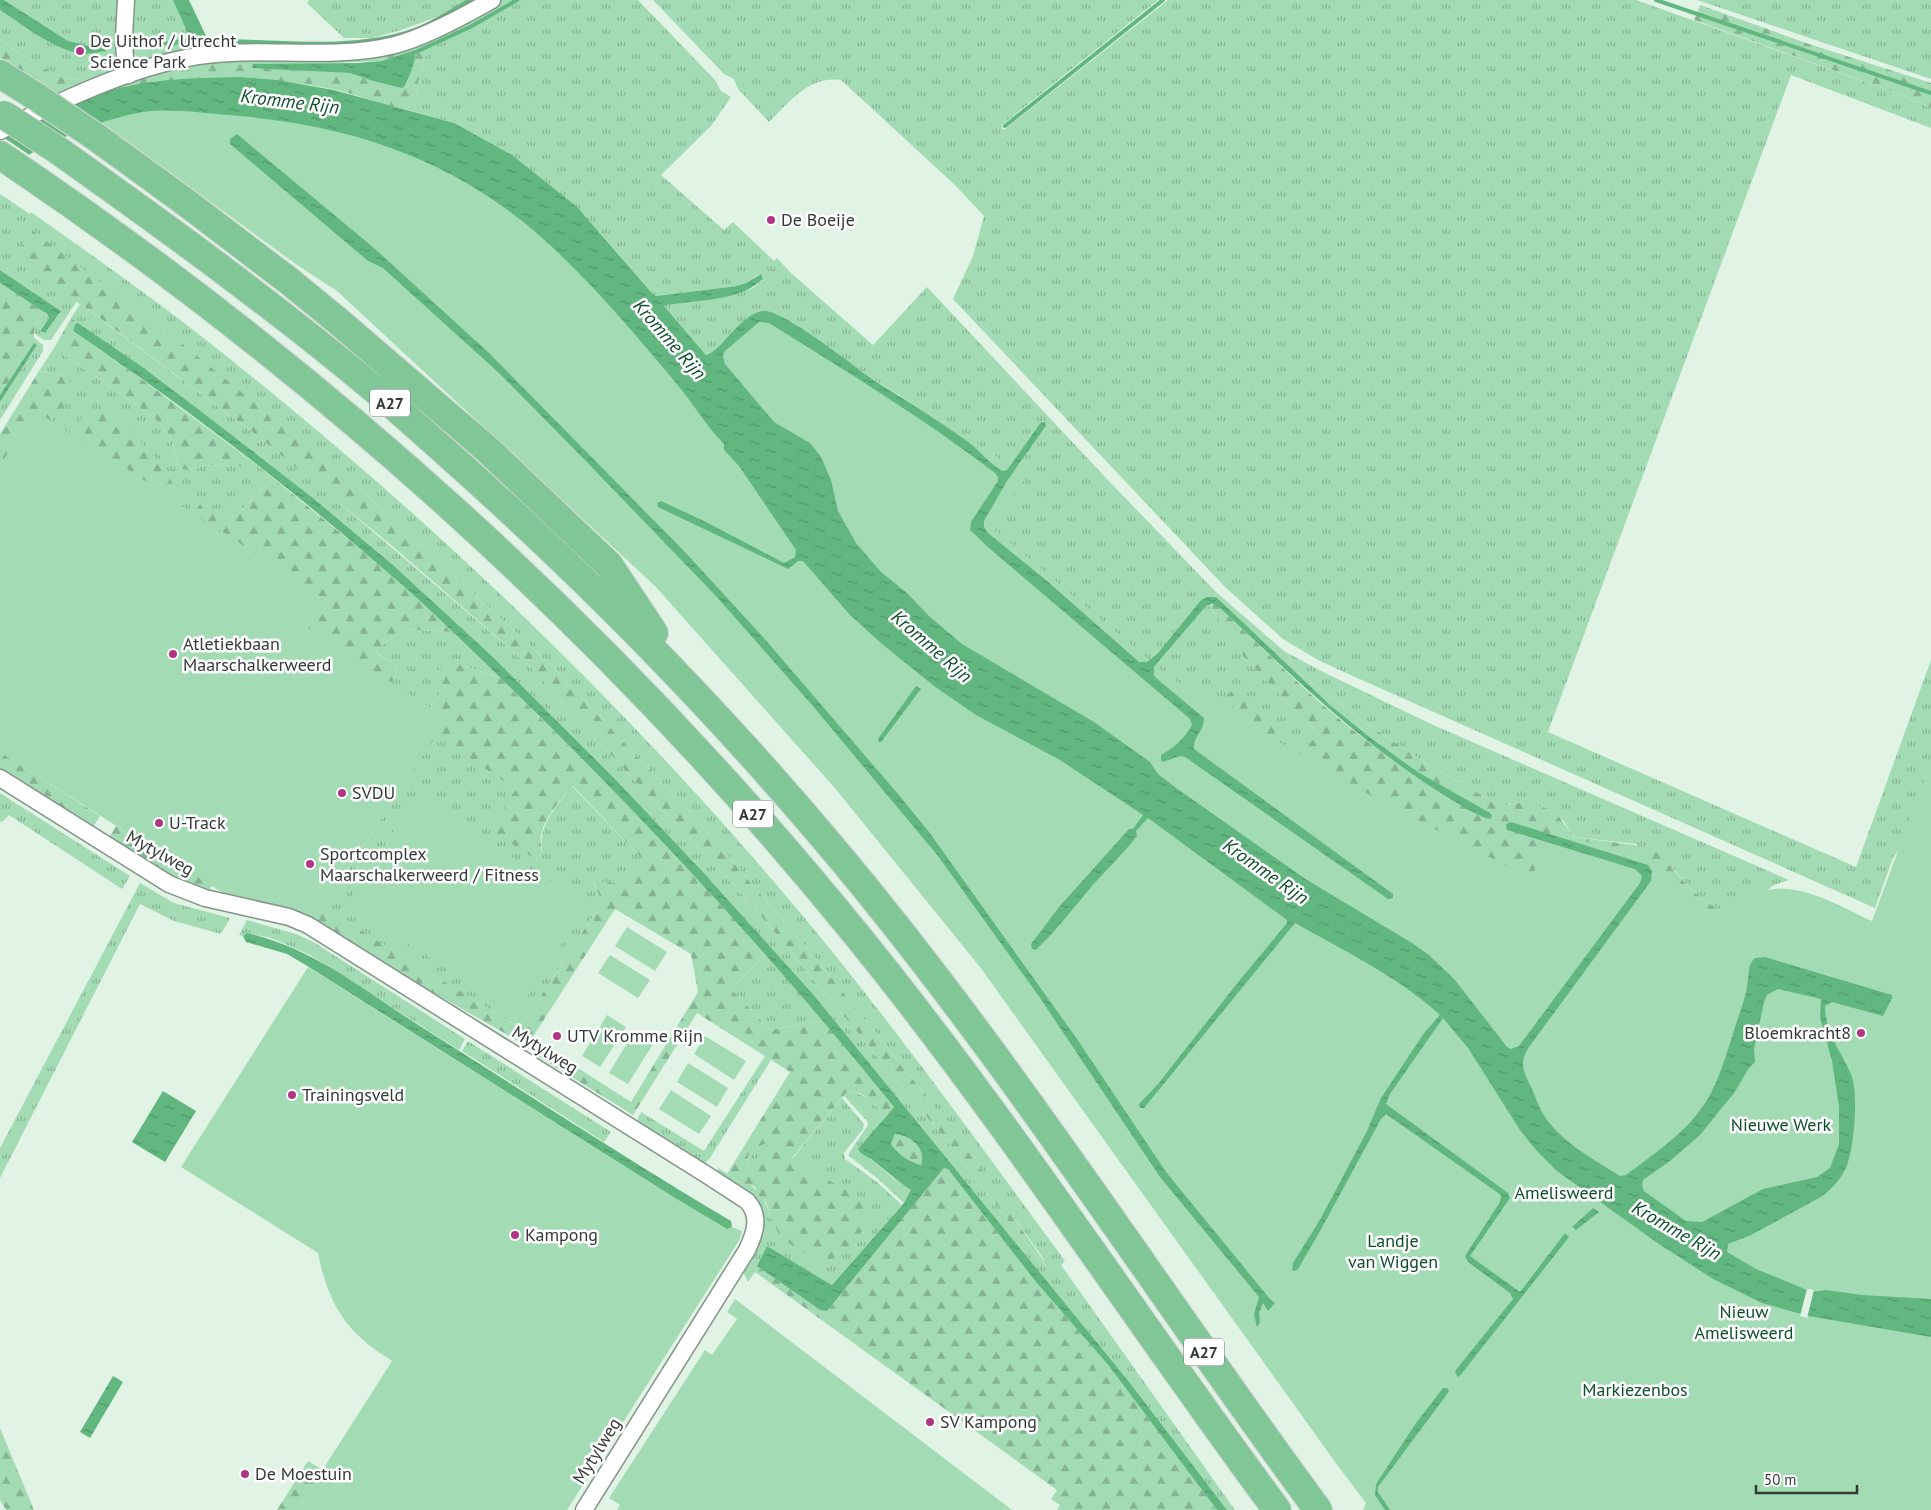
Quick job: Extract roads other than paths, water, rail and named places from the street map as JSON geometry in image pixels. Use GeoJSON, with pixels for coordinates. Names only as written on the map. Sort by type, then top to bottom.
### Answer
{"type":"FeatureCollection","features":[{"type":"Feature","properties":{"kind":"highway","name":"A27"},"geometry":{"type":"LineString","coordinates":[[0,74],[96,137],[236,240],[331,315],[515,474],[608,565],[692,690]]}},
{"type":"Feature","properties":{"kind":"highway","name":"A27"},"geometry":{"type":"LineString","coordinates":[[1,119],[59,151],[197,250],[292,322],[376,391],[554,551],[692,690],[759,763],[833,849],[923,960],[1045,1126],[1318,1510]]}},
{"type":"Feature","properties":{"kind":"highway","name":"A27"},"geometry":{"type":"LineString","coordinates":[[0,155],[167,273],[284,364],[363,430],[509,562],[596,646],[682,735],[763,825],[852,929],[945,1048],[1278,1510]]}},
{"type":"Feature","properties":{"kind":"street"},"geometry":{"type":"LineString","coordinates":[[126,0],[123,48],[124,61],[129,75]]}},
{"type":"Feature","properties":{"kind":"street"},"geometry":{"type":"LineString","coordinates":[[1,119],[63,101],[160,63],[217,54],[340,53],[396,45],[492,0]]}},
{"type":"Feature","properties":{"kind":"street","name":"Mytylweg"},"geometry":{"type":"LineString","coordinates":[[0,778],[169,884],[205,898],[289,917],[308,925],[747,1201],[752,1207],[756,1224],[754,1235],[747,1250],[584,1510]]}},
{"type":"Feature","properties":{"kind":"water"},"geometry":{"type":"Polygon","coordinates":[[[0,0],[4,0],[68,41],[89,46],[105,47],[106,51],[83,54],[72,52],[50,43],[0,10],[0,0]]]}},
{"type":"Feature","properties":{"kind":"water"},"geometry":{"type":"Polygon","coordinates":[[[173,0],[189,0],[207,38],[218,40],[231,39],[232,43],[202,40],[175,45],[147,45],[146,42],[149,40],[162,42],[190,38],[173,0]]]}},
{"type":"Feature","properties":{"kind":"water"},"geometry":{"type":"Polygon","coordinates":[[[415,50],[412,68],[404,87],[401,88],[350,73],[266,69],[253,68],[252,66],[253,64],[382,61],[415,50]]]}},
{"type":"Feature","properties":{"kind":"water","name":"Kromme Rijn"},"geometry":{"type":"Polygon","coordinates":[[[239,77],[277,80],[334,90],[454,123],[512,155],[577,207],[656,296],[737,286],[761,274],[763,279],[755,286],[736,294],[664,306],[706,355],[718,348],[748,317],[765,311],[774,314],[801,328],[868,376],[955,433],[1002,471],[1007,470],[1041,422],[1045,422],[1046,426],[1007,481],[984,521],[984,527],[988,533],[1047,581],[1139,662],[1147,662],[1158,653],[1201,600],[1207,597],[1216,597],[1330,705],[1372,739],[1418,772],[1490,813],[1492,816],[1490,819],[1470,810],[1436,790],[1378,749],[1324,704],[1220,608],[1212,604],[1206,606],[1154,667],[1156,678],[1204,718],[1203,726],[1195,741],[1194,749],[1393,894],[1393,898],[1388,899],[1185,757],[1180,756],[1163,762],[1161,760],[1161,755],[1179,742],[1189,730],[1192,725],[1190,719],[970,530],[971,522],[998,481],[995,473],[912,414],[769,323],[759,322],[724,352],[723,356],[725,364],[774,422],[810,443],[821,457],[831,480],[838,511],[856,543],[881,572],[907,593],[929,616],[962,644],[1094,722],[1150,762],[1158,774],[1179,790],[1307,880],[1429,955],[1455,980],[1507,1047],[1511,1049],[1519,1046],[1640,883],[1642,876],[1635,869],[1507,830],[1506,824],[1511,822],[1648,865],[1652,871],[1651,881],[1529,1047],[1523,1063],[1523,1068],[1539,1107],[1553,1127],[1579,1150],[1620,1176],[1626,1175],[1675,1137],[1686,1127],[1705,1103],[1717,1081],[1726,1057],[1745,996],[1749,968],[1755,958],[1765,957],[1892,995],[1883,1016],[1832,1002],[1825,1006],[1828,1025],[1834,1042],[1851,1074],[1855,1094],[1849,1160],[1841,1176],[1821,1197],[1751,1235],[1728,1244],[1727,1252],[1756,1269],[1812,1292],[1826,1290],[1862,1295],[1931,1299],[1931,1337],[1808,1316],[1762,1303],[1713,1279],[1656,1242],[1557,1171],[1536,1150],[1520,1130],[1468,1048],[1443,1018],[1390,1094],[1386,1104],[1508,1193],[1510,1198],[1470,1256],[1520,1292],[1565,1233],[1569,1237],[1459,1377],[1457,1376],[1455,1371],[1513,1299],[1510,1293],[1468,1262],[1465,1256],[1500,1202],[1501,1195],[1386,1114],[1381,1119],[1298,1269],[1292,1270],[1293,1263],[1321,1218],[1367,1131],[1381,1098],[1424,1033],[1440,1015],[1388,976],[1295,923],[1144,1108],[1140,1108],[1139,1104],[1158,1084],[1287,923],[1287,920],[1148,818],[1136,831],[1137,836],[1132,843],[1036,950],[1032,949],[1031,944],[1059,907],[1129,829],[1133,829],[1143,815],[1060,760],[976,715],[934,686],[850,615],[803,561],[798,561],[788,569],[658,507],[657,503],[661,501],[784,563],[795,557],[796,550],[739,466],[724,450],[724,444],[711,430],[676,383],[600,295],[551,246],[516,216],[479,191],[441,169],[402,152],[361,138],[275,120],[197,112],[143,112],[105,121],[51,143],[0,171],[0,137],[73,103],[115,89],[150,82],[239,77]],[[1778,989],[1767,995],[1754,1049],[1755,1062],[1749,1068],[1734,1093],[1700,1135],[1670,1161],[1643,1180],[1644,1191],[1686,1221],[1702,1222],[1763,1189],[1817,1177],[1830,1168],[1839,1144],[1839,1107],[1832,1061],[1820,1018],[1821,999],[1778,989]]]}},
{"type":"Feature","properties":{"kind":"water"},"geometry":{"type":"Polygon","coordinates":[[[237,134],[374,248],[489,353],[685,552],[763,637],[898,794],[929,832],[1077,1039],[1166,1172],[1275,1303],[1268,1311],[1263,1303],[1259,1313],[1260,1322],[1257,1327],[1254,1314],[1259,1297],[1160,1177],[1038,995],[938,856],[812,705],[716,596],[499,373],[383,268],[368,261],[230,144],[230,139],[237,134]]]}},
{"type":"Feature","properties":{"kind":"water"},"geometry":{"type":"Polygon","coordinates":[[[0,270],[61,311],[45,333],[40,331],[49,318],[47,314],[0,283],[0,270]]]}},
{"type":"Feature","properties":{"kind":"water"},"geometry":{"type":"Polygon","coordinates":[[[78,323],[145,369],[313,498],[393,565],[493,657],[617,781],[702,871],[812,993],[1130,1383],[1227,1510],[1217,1510],[1109,1366],[1036,1282],[948,1169],[944,1168],[827,1311],[820,1310],[757,1266],[767,1246],[832,1285],[904,1203],[911,1190],[862,1154],[858,1149],[894,1107],[851,1054],[718,901],[578,755],[458,637],[404,586],[348,538],[193,416],[73,331],[75,324],[78,323]],[[895,1134],[891,1144],[904,1157],[921,1165],[922,1153],[919,1148],[911,1140],[895,1134]]]}},
{"type":"Feature","properties":{"kind":"water"},"geometry":{"type":"Polygon","coordinates":[[[34,343],[37,345],[0,402],[0,395],[34,343]]]}},
{"type":"Feature","properties":{"kind":"water"},"geometry":{"type":"Polygon","coordinates":[[[916,686],[921,689],[881,742],[879,742],[878,739],[916,686]]]}},
{"type":"Feature","properties":{"kind":"water"},"geometry":{"type":"Polygon","coordinates":[[[247,933],[271,940],[316,959],[575,1125],[731,1221],[732,1227],[727,1229],[675,1198],[287,954],[246,942],[243,936],[247,933]]]}},
{"type":"Feature","properties":{"kind":"water"},"geometry":{"type":"Polygon","coordinates":[[[163,1091],[196,1111],[165,1162],[132,1142],[163,1091]]]}},
{"type":"Feature","properties":{"kind":"water"},"geometry":{"type":"Polygon","coordinates":[[[1593,1208],[1599,1212],[1576,1230],[1572,1227],[1593,1208]]]}},
{"type":"Feature","properties":{"kind":"water"},"geometry":{"type":"Polygon","coordinates":[[[113,1376],[123,1382],[90,1438],[80,1432],[113,1376]]]}},
{"type":"Feature","properties":{"kind":"water"},"geometry":{"type":"Polygon","coordinates":[[[1443,1388],[1447,1388],[1449,1391],[1378,1487],[1378,1492],[1390,1510],[1385,1510],[1375,1495],[1376,1484],[1416,1423],[1443,1388]]]}},
{"type":"Feature","properties":{"kind":"waterway"},"geometry":{"type":"LineString","coordinates":[[232,41],[299,44],[369,41],[391,37],[420,28],[470,0]]}},
{"type":"Feature","properties":{"kind":"waterway"},"geometry":{"type":"LineString","coordinates":[[416,52],[472,26],[517,0]]}},
{"type":"Feature","properties":{"kind":"waterway"},"geometry":{"type":"LineString","coordinates":[[1005,126],[1163,0]]}},
{"type":"Feature","properties":{"kind":"waterway"},"geometry":{"type":"LineString","coordinates":[[1656,0],[1931,93]]}},
{"type":"Feature","properties":{"kind":"place","name":"De Uithof / Utrecht Science Park"},"geometry":{"type":"Point","coordinates":[80,51]}},
{"type":"Feature","properties":{"kind":"place","name":"De Boeije"},"geometry":{"type":"Point","coordinates":[771,220]}},
{"type":"Feature","properties":{"kind":"place","name":"Atletiekbaan Maarschalkerweerd"},"geometry":{"type":"Point","coordinates":[173,654]}},
{"type":"Feature","properties":{"kind":"place","name":"SVDU"},"geometry":{"type":"Point","coordinates":[342,793]}},
{"type":"Feature","properties":{"kind":"place","name":"U-Track"},"geometry":{"type":"Point","coordinates":[159,823]}},
{"type":"Feature","properties":{"kind":"place","name":"Sportcomplex Maarschalkerweerd / Fitness"},"geometry":{"type":"Point","coordinates":[310,864]}},
{"type":"Feature","properties":{"kind":"place","name":"Bloemkracht8"},"geometry":{"type":"Point","coordinates":[1861,1033]}},
{"type":"Feature","properties":{"kind":"place","name":"UTV Kromme Rijn"},"geometry":{"type":"Point","coordinates":[557,1036]}},
{"type":"Feature","properties":{"kind":"place","name":"Trainingsveld"},"geometry":{"type":"Point","coordinates":[292,1095]}},
{"type":"Feature","properties":{"kind":"place","name":"Kampong"},"geometry":{"type":"Point","coordinates":[515,1235]}},
{"type":"Feature","properties":{"kind":"place","name":"SV Kampong"},"geometry":{"type":"Point","coordinates":[930,1422]}},
{"type":"Feature","properties":{"kind":"place","name":"De Moestuin"},"geometry":{"type":"Point","coordinates":[245,1474]}},
{"type":"Feature","properties":{"kind":"park label","name":"Nieuwe Werk"},"geometry":{"type":"Point","coordinates":[1781,1125]}},
{"type":"Feature","properties":{"kind":"park label","name":"Amelisweerd"},"geometry":{"type":"Point","coordinates":[1564,1193]}},
{"type":"Feature","properties":{"kind":"park label","name":"Landje van Wiggen"},"geometry":{"type":"Point","coordinates":[1393,1251]}},
{"type":"Feature","properties":{"kind":"park label","name":"Nieuw Amelisweerd"},"geometry":{"type":"Point","coordinates":[1744,1322]}},
{"type":"Feature","properties":{"kind":"park label","name":"Markiezenbos"},"geometry":{"type":"Point","coordinates":[1635,1390]}}]}
